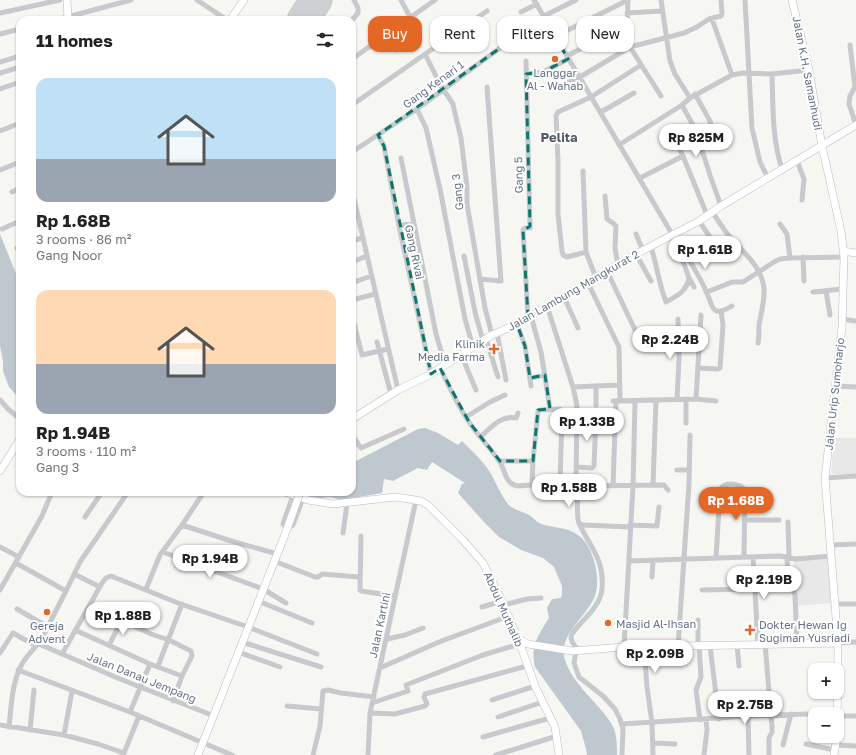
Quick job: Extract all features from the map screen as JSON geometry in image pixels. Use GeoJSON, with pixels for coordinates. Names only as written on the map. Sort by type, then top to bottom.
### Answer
{"type":"FeatureCollection","features":[{"type":"Feature","properties":{"kind":"street"},"geometry":{"type":"LineString","coordinates":[[0,13],[60,0]]}},
{"type":"Feature","properties":{"kind":"street"},"geometry":{"type":"LineString","coordinates":[[67,0],[69,16]]}},
{"type":"Feature","properties":{"kind":"street"},"geometry":{"type":"LineString","coordinates":[[76,16],[131,0]]}},
{"type":"Feature","properties":{"kind":"street"},"geometry":{"type":"LineString","coordinates":[[197,0],[222,16]]}},
{"type":"Feature","properties":{"kind":"street"},"geometry":{"type":"LineString","coordinates":[[231,16],[244,0]]}},
{"type":"Feature","properties":{"kind":"street"},"geometry":{"type":"LineString","coordinates":[[354,0],[358,8],[358,13],[355,16]]}},
{"type":"Feature","properties":{"kind":"street"},"geometry":{"type":"LineString","coordinates":[[401,0],[409,16]]}},
{"type":"Feature","properties":{"kind":"street"},"geometry":{"type":"LineString","coordinates":[[411,16],[435,0]]}},
{"type":"Feature","properties":{"kind":"street"},"geometry":{"type":"LineString","coordinates":[[522,12],[535,2],[544,16],[576,0]]}},
{"type":"Feature","properties":{"kind":"street"},"geometry":{"type":"LineString","coordinates":[[526,74],[543,72],[627,24],[628,0],[568,30]]}},
{"type":"Feature","properties":{"kind":"street"},"geometry":{"type":"LineString","coordinates":[[661,0],[666,38],[672,67],[690,98]]}},
{"type":"Feature","properties":{"kind":"street"},"geometry":{"type":"LineString","coordinates":[[634,46],[688,32],[705,21],[721,16],[721,0]]}},
{"type":"Feature","properties":{"kind":"street"},"geometry":{"type":"LineString","coordinates":[[745,0],[754,137],[760,162],[768,178]]}},
{"type":"Feature","properties":{"kind":"street","name":"Jalan K.H. Samanhudi"},"geometry":{"type":"LineString","coordinates":[[792,0],[809,70],[822,146]]}},
{"type":"Feature","properties":{"kind":"street"},"geometry":{"type":"LineString","coordinates":[[356,102],[487,10]]}},
{"type":"Feature","properties":{"kind":"street"},"geometry":{"type":"LineString","coordinates":[[628,13],[662,11]]}},
{"type":"Feature","properties":{"kind":"street"},"geometry":{"type":"LineString","coordinates":[[712,19],[732,75]]}},
{"type":"Feature","properties":{"kind":"street"},"geometry":{"type":"LineString","coordinates":[[0,34],[16,30]]}},
{"type":"Feature","properties":{"kind":"street"},"geometry":{"type":"LineString","coordinates":[[850,45],[854,87],[849,98],[849,104],[856,125]]}},
{"type":"Feature","properties":{"kind":"street"},"geometry":{"type":"LineString","coordinates":[[356,56],[368,48]]}},
{"type":"Feature","properties":{"kind":"street","name":"Gang Kenari 1"},"geometry":{"type":"LineString","coordinates":[[356,149],[417,109],[497,50]]}},
{"type":"Feature","properties":{"kind":"street"},"geometry":{"type":"LineString","coordinates":[[565,52],[688,258],[707,292],[714,309],[716,311],[721,311],[732,306]]}},
{"type":"Feature","properties":{"kind":"street"},"geometry":{"type":"LineString","coordinates":[[558,86],[580,78],[622,52]]}},
{"type":"Feature","properties":{"kind":"street"},"geometry":{"type":"LineString","coordinates":[[633,52],[661,96]]}},
{"type":"Feature","properties":{"kind":"street","name":"Gang 3"},"geometry":{"type":"LineString","coordinates":[[424,54],[453,104],[460,138],[467,187],[467,204],[489,337]]}},
{"type":"Feature","properties":{"kind":"street"},"geometry":{"type":"LineString","coordinates":[[0,62],[16,57]]}},
{"type":"Feature","properties":{"kind":"street","name":"Gang 5"},"geometry":{"type":"LineString","coordinates":[[526,61],[530,228],[525,228],[523,230],[525,282],[529,317]]}},
{"type":"Feature","properties":{"kind":"street"},"geometry":{"type":"LineString","coordinates":[[586,252],[567,257],[563,255],[562,251],[558,214],[556,116],[558,112],[591,97],[641,65]]}},
{"type":"Feature","properties":{"kind":"street"},"geometry":{"type":"LineString","coordinates":[[0,72],[16,68]]}},
{"type":"Feature","properties":{"kind":"street"},"geometry":{"type":"LineString","coordinates":[[619,144],[682,105],[696,94],[732,75],[750,73],[772,74],[809,70]]}},
{"type":"Feature","properties":{"kind":"street"},"geometry":{"type":"LineString","coordinates":[[772,74],[774,137],[782,169]]}},
{"type":"Feature","properties":{"kind":"street"},"geometry":{"type":"LineString","coordinates":[[0,88],[16,83]]}},
{"type":"Feature","properties":{"kind":"street"},"geometry":{"type":"LineString","coordinates":[[480,280],[501,281],[487,87]]}},
{"type":"Feature","properties":{"kind":"street"},"geometry":{"type":"LineString","coordinates":[[601,112],[634,93]]}},
{"type":"Feature","properties":{"kind":"street"},"geometry":{"type":"LineString","coordinates":[[696,94],[710,121],[715,139]]}},
{"type":"Feature","properties":{"kind":"street"},"geometry":{"type":"LineString","coordinates":[[682,105],[701,140],[701,147],[721,206]]}},
{"type":"Feature","properties":{"kind":"street"},"geometry":{"type":"LineString","coordinates":[[417,109],[426,128],[440,189],[464,319],[473,347]]}},
{"type":"Feature","properties":{"kind":"street"},"geometry":{"type":"LineString","coordinates":[[0,131],[16,125]]}},
{"type":"Feature","properties":{"kind":"street","name":"Jalan Lambung Mangkurat 2"},"geometry":{"type":"LineString","coordinates":[[356,415],[398,390],[431,374],[489,337],[517,324],[640,252],[699,221],[721,206],[856,125]]}},
{"type":"Feature","properties":{"kind":"street"},"geometry":{"type":"LineString","coordinates":[[671,132],[710,214],[746,254],[758,272],[764,288],[758,343]]}},
{"type":"Feature","properties":{"kind":"street","name":"Gang Rivai"},"geometry":{"type":"LineString","coordinates":[[378,135],[384,146],[399,226],[431,374]]}},
{"type":"Feature","properties":{"kind":"street","name":"Jalan Urip Sumoharjo"},"geometry":{"type":"LineString","coordinates":[[822,146],[841,231],[843,254],[842,319],[825,478],[836,604],[838,643],[838,707]]}},
{"type":"Feature","properties":{"kind":"street"},"geometry":{"type":"LineString","coordinates":[[640,178],[683,156]]}},
{"type":"Feature","properties":{"kind":"street"},"geometry":{"type":"LineString","coordinates":[[401,158],[443,366],[466,417],[500,461],[509,482],[518,486],[560,483],[613,486],[665,485],[668,490]]}},
{"type":"Feature","properties":{"kind":"street"},"geometry":{"type":"LineString","coordinates":[[796,161],[803,177],[802,200]]}},
{"type":"Feature","properties":{"kind":"street"},"geometry":{"type":"LineString","coordinates":[[0,170],[16,164]]}},
{"type":"Feature","properties":{"kind":"street"},"geometry":{"type":"LineString","coordinates":[[583,170],[586,252],[596,278]]}},
{"type":"Feature","properties":{"kind":"street"},"geometry":{"type":"LineString","coordinates":[[12,192],[16,190]]}},
{"type":"Feature","properties":{"kind":"street"},"geometry":{"type":"LineString","coordinates":[[605,196],[607,219],[616,226],[615,248],[618,265]]}},
{"type":"Feature","properties":{"kind":"street"},"geometry":{"type":"LineString","coordinates":[[356,220],[367,256],[398,390]]}},
{"type":"Feature","properties":{"kind":"street"},"geometry":{"type":"LineString","coordinates":[[699,221],[724,256]]}},
{"type":"Feature","properties":{"kind":"street"},"geometry":{"type":"LineString","coordinates":[[2,229],[16,223]]}},
{"type":"Feature","properties":{"kind":"street"},"geometry":{"type":"LineString","coordinates":[[399,226],[414,223]]}},
{"type":"Feature","properties":{"kind":"street"},"geometry":{"type":"LineString","coordinates":[[780,224],[788,234],[790,258]]}},
{"type":"Feature","properties":{"kind":"street"},"geometry":{"type":"LineString","coordinates":[[636,234],[640,252],[651,281]]}},
{"type":"Feature","properties":{"kind":"street"},"geometry":{"type":"LineString","coordinates":[[673,235],[689,278],[694,287]]}},
{"type":"Feature","properties":{"kind":"street"},"geometry":{"type":"LineString","coordinates":[[356,240],[362,238]]}},
{"type":"Feature","properties":{"kind":"street"},"geometry":{"type":"LineString","coordinates":[[651,247],[659,281],[666,302],[683,291],[689,278]]}},
{"type":"Feature","properties":{"kind":"street"},"geometry":{"type":"LineString","coordinates":[[707,292],[732,282],[743,282],[774,262],[790,258],[856,253]]}},
{"type":"Feature","properties":{"kind":"street"},"geometry":{"type":"LineString","coordinates":[[356,260],[367,256]]}},
{"type":"Feature","properties":{"kind":"street"},"geometry":{"type":"LineString","coordinates":[[464,256],[475,312],[489,337],[498,377]]}},
{"type":"Feature","properties":{"kind":"street"},"geometry":{"type":"LineString","coordinates":[[803,258],[804,281]]}},
{"type":"Feature","properties":{"kind":"street"},"geometry":{"type":"LineString","coordinates":[[607,271],[636,334],[639,335],[678,329]]}},
{"type":"Feature","properties":{"kind":"street"},"geometry":{"type":"LineString","coordinates":[[356,282],[371,276]]}},
{"type":"Feature","properties":{"kind":"street"},"geometry":{"type":"LineString","coordinates":[[588,283],[619,347],[620,385],[616,401],[613,486]]}},
{"type":"Feature","properties":{"kind":"street"},"geometry":{"type":"LineString","coordinates":[[813,292],[843,289]]}},
{"type":"Feature","properties":{"kind":"street"},"geometry":{"type":"LineString","coordinates":[[826,291],[830,315]]}},
{"type":"Feature","properties":{"kind":"street"},"geometry":{"type":"LineString","coordinates":[[356,299],[376,294]]}},
{"type":"Feature","properties":{"kind":"street"},"geometry":{"type":"LineString","coordinates":[[564,297],[578,328]]}},
{"type":"Feature","properties":{"kind":"street"},"geometry":{"type":"LineString","coordinates":[[547,306],[574,387],[578,413],[576,467],[578,521],[595,552],[602,575],[600,598],[594,610],[572,634],[575,651],[574,663],[579,677],[603,696],[614,709],[622,724],[622,755]]}},
{"type":"Feature","properties":{"kind":"street"},"geometry":{"type":"LineString","coordinates":[[698,368],[720,368],[723,325],[721,311]]}},
{"type":"Feature","properties":{"kind":"street"},"geometry":{"type":"LineString","coordinates":[[696,399],[701,315]]}},
{"type":"Feature","properties":{"kind":"street"},"geometry":{"type":"LineString","coordinates":[[529,317],[538,341],[550,409]]}},
{"type":"Feature","properties":{"kind":"street"},"geometry":{"type":"LineString","coordinates":[[677,400],[678,319]]}},
{"type":"Feature","properties":{"kind":"street"},"geometry":{"type":"LineString","coordinates":[[842,319],[856,321]]}},
{"type":"Feature","properties":{"kind":"street"},"geometry":{"type":"LineString","coordinates":[[517,324],[525,346],[531,386]]}},
{"type":"Feature","properties":{"kind":"street"},"geometry":{"type":"LineString","coordinates":[[356,337],[362,355],[388,348]]}},
{"type":"Feature","properties":{"kind":"street"},"geometry":{"type":"LineString","coordinates":[[489,337],[501,348],[506,380]]}},
{"type":"Feature","properties":{"kind":"street"},"geometry":{"type":"LineString","coordinates":[[377,342],[378,351],[391,394]]}},
{"type":"Feature","properties":{"kind":"street"},"geometry":{"type":"LineString","coordinates":[[461,354],[476,390]]}},
{"type":"Feature","properties":{"kind":"street"},"geometry":{"type":"LineString","coordinates":[[530,378],[545,376]]}},
{"type":"Feature","properties":{"kind":"street"},"geometry":{"type":"LineString","coordinates":[[574,387],[620,385]]}},
{"type":"Feature","properties":{"kind":"street"},"geometry":{"type":"LineString","coordinates":[[596,386],[596,405]]}},
{"type":"Feature","properties":{"kind":"street"},"geometry":{"type":"LineString","coordinates":[[836,386],[856,387]]}},
{"type":"Feature","properties":{"kind":"street"},"geometry":{"type":"LineString","coordinates":[[466,417],[490,402],[505,395]]}},
{"type":"Feature","properties":{"kind":"street"},"geometry":{"type":"LineString","coordinates":[[616,401],[696,399],[716,401]]}},
{"type":"Feature","properties":{"kind":"street"},"geometry":{"type":"LineString","coordinates":[[0,400],[16,416]]}},
{"type":"Feature","properties":{"kind":"street"},"geometry":{"type":"LineString","coordinates":[[653,485],[656,400]]}},
{"type":"Feature","properties":{"kind":"street"},"geometry":{"type":"LineString","coordinates":[[686,400],[686,423]]}},
{"type":"Feature","properties":{"kind":"street"},"geometry":{"type":"LineString","coordinates":[[624,647],[633,486],[635,401]]}},
{"type":"Feature","properties":{"kind":"street"},"geometry":{"type":"LineString","coordinates":[[532,485],[538,411],[550,409],[560,409],[562,412],[560,483]]}},
{"type":"Feature","properties":{"kind":"street"},"geometry":{"type":"LineString","coordinates":[[480,437],[504,418],[516,418],[518,413]]}},
{"type":"Feature","properties":{"kind":"street"},"geometry":{"type":"LineString","coordinates":[[576,467],[592,468],[594,466],[596,416]]}},
{"type":"Feature","properties":{"kind":"street"},"geometry":{"type":"LineString","coordinates":[[356,441],[361,448],[404,429]]}},
{"type":"Feature","properties":{"kind":"street"},"geometry":{"type":"LineString","coordinates":[[678,647],[690,484],[690,435]]}},
{"type":"Feature","properties":{"kind":"street"},"geometry":{"type":"LineString","coordinates":[[0,461],[16,442]]}},
{"type":"Feature","properties":{"kind":"street"},"geometry":{"type":"LineString","coordinates":[[0,471],[16,443]]}},
{"type":"Feature","properties":{"kind":"street"},"geometry":{"type":"LineString","coordinates":[[500,461],[533,461]]}},
{"type":"Feature","properties":{"kind":"street"},"geometry":{"type":"LineString","coordinates":[[677,470],[689,470]]}},
{"type":"Feature","properties":{"kind":"street"},"geometry":{"type":"LineString","coordinates":[[825,478],[856,476]]}},
{"type":"Feature","properties":{"kind":"street"},"geometry":{"type":"LineString","coordinates":[[716,558],[720,491],[722,486],[725,484],[740,485],[745,492],[744,557]]}},
{"type":"Feature","properties":{"kind":"street"},"geometry":{"type":"LineString","coordinates":[[0,590],[42,516],[50,496]]}},
{"type":"Feature","properties":{"kind":"street"},"geometry":{"type":"LineString","coordinates":[[85,517],[99,496]]}},
{"type":"Feature","properties":{"kind":"street"},"geometry":{"type":"LineString","coordinates":[[9,727],[15,681],[21,664],[37,645],[48,627],[80,562],[125,496]]}},
{"type":"Feature","properties":{"kind":"street"},"geometry":{"type":"LineString","coordinates":[[146,589],[160,555],[201,496]]}},
{"type":"Feature","properties":{"kind":"street"},"geometry":{"type":"LineString","coordinates":[[198,755],[296,504],[301,496]]}},
{"type":"Feature","properties":{"kind":"street"},"geometry":{"type":"LineString","coordinates":[[287,530],[293,525],[301,496]]}},
{"type":"Feature","properties":{"kind":"street"},"geometry":{"type":"LineString","coordinates":[[287,530],[283,524],[301,496]]}},
{"type":"Feature","properties":{"kind":"street","name":"Abdul Muthalib"},"geometry":{"type":"LineString","coordinates":[[301,496],[329,504],[347,504],[396,497],[416,500],[428,505],[443,519],[483,562],[522,642],[527,666],[555,728],[559,755]]}},
{"type":"Feature","properties":{"kind":"street","name":"Jalan Kartini"},"geometry":{"type":"LineString","coordinates":[[368,755],[370,713],[416,500]]}},
{"type":"Feature","properties":{"kind":"street"},"geometry":{"type":"LineString","coordinates":[[343,533],[347,504]]}},
{"type":"Feature","properties":{"kind":"street"},"geometry":{"type":"LineString","coordinates":[[580,524],[657,526],[659,507]]}},
{"type":"Feature","properties":{"kind":"street"},"geometry":{"type":"LineString","coordinates":[[744,520],[779,520]]}},
{"type":"Feature","properties":{"kind":"street"},"geometry":{"type":"LineString","coordinates":[[788,522],[788,579],[795,595],[797,644]]}},
{"type":"Feature","properties":{"kind":"street"},"geometry":{"type":"LineString","coordinates":[[182,525],[276,558],[317,578],[322,574],[359,577]]}},
{"type":"Feature","properties":{"kind":"street"},"geometry":{"type":"LineString","coordinates":[[361,536],[359,577],[360,591],[396,596]]}},
{"type":"Feature","properties":{"kind":"street"},"geometry":{"type":"LineString","coordinates":[[831,545],[856,544]]}},
{"type":"Feature","properties":{"kind":"street"},"geometry":{"type":"LineString","coordinates":[[0,547],[19,557]]}},
{"type":"Feature","properties":{"kind":"street"},"geometry":{"type":"LineString","coordinates":[[163,552],[263,589],[286,603]]}},
{"type":"Feature","properties":{"kind":"street"},"geometry":{"type":"LineString","coordinates":[[629,561],[753,556],[788,556],[795,559],[832,556]]}},
{"type":"Feature","properties":{"kind":"street"},"geometry":{"type":"LineString","coordinates":[[753,556],[755,589],[772,715],[772,732],[769,738],[769,755]]}},
{"type":"Feature","properties":{"kind":"street"},"geometry":{"type":"LineString","coordinates":[[652,577],[653,560]]}},
{"type":"Feature","properties":{"kind":"street"},"geometry":{"type":"LineString","coordinates":[[16,563],[66,591]]}},
{"type":"Feature","properties":{"kind":"street"},"geometry":{"type":"LineString","coordinates":[[74,574],[100,587]]}},
{"type":"Feature","properties":{"kind":"street"},"geometry":{"type":"LineString","coordinates":[[62,654],[100,587],[106,578],[110,576],[317,654]]}},
{"type":"Feature","properties":{"kind":"street"},"geometry":{"type":"LineString","coordinates":[[702,590],[755,589]]}},
{"type":"Feature","properties":{"kind":"street"},"geometry":{"type":"LineString","coordinates":[[482,607],[541,598]]}},
{"type":"Feature","properties":{"kind":"street"},"geometry":{"type":"LineString","coordinates":[[258,601],[312,623]]}},
{"type":"Feature","properties":{"kind":"street"},"geometry":{"type":"LineString","coordinates":[[158,666],[182,604]]}},
{"type":"Feature","properties":{"kind":"street"},"geometry":{"type":"LineString","coordinates":[[836,604],[856,604]]}},
{"type":"Feature","properties":{"kind":"street"},"geometry":{"type":"LineString","coordinates":[[17,609],[48,627]]}},
{"type":"Feature","properties":{"kind":"street"},"geometry":{"type":"LineString","coordinates":[[109,614],[190,650],[192,654],[173,701]]}},
{"type":"Feature","properties":{"kind":"street"},"geometry":{"type":"LineString","coordinates":[[380,668],[439,642],[509,616]]}},
{"type":"Feature","properties":{"kind":"street"},"geometry":{"type":"LineString","coordinates":[[109,645],[122,620]]}},
{"type":"Feature","properties":{"kind":"street"},"geometry":{"type":"LineString","coordinates":[[698,620],[698,646],[701,677],[696,690],[700,720]]}},
{"type":"Feature","properties":{"kind":"street"},"geometry":{"type":"LineString","coordinates":[[387,639],[405,635],[423,628]]}},
{"type":"Feature","properties":{"kind":"street"},"geometry":{"type":"LineString","coordinates":[[75,630],[150,664],[182,676]]}},
{"type":"Feature","properties":{"kind":"street","name":"Jalan Danau Jempang"},"geometry":{"type":"LineString","coordinates":[[0,653],[13,633],[37,645],[173,701],[214,716]]}},
{"type":"Feature","properties":{"kind":"street"},"geometry":{"type":"LineString","coordinates":[[242,642],[321,667]]}},
{"type":"Feature","properties":{"kind":"street"},"geometry":{"type":"LineString","coordinates":[[372,703],[408,690],[406,686],[467,661],[522,642],[575,651],[624,647],[856,642]]}},
{"type":"Feature","properties":{"kind":"street"},"geometry":{"type":"LineString","coordinates":[[737,645],[739,666]]}},
{"type":"Feature","properties":{"kind":"street"},"geometry":{"type":"LineString","coordinates":[[710,646],[719,719]]}},
{"type":"Feature","properties":{"kind":"street"},"geometry":{"type":"LineString","coordinates":[[644,647],[654,743],[653,755]]}},
{"type":"Feature","properties":{"kind":"street"},"geometry":{"type":"LineString","coordinates":[[238,652],[280,666]]}},
{"type":"Feature","properties":{"kind":"street"},"geometry":{"type":"LineString","coordinates":[[130,712],[150,664]]}},
{"type":"Feature","properties":{"kind":"street"},"geometry":{"type":"LineString","coordinates":[[370,713],[395,714],[425,706],[427,704],[424,697],[425,694],[527,666]]}},
{"type":"Feature","properties":{"kind":"street"},"geometry":{"type":"LineString","coordinates":[[18,670],[130,712],[232,755]]}},
{"type":"Feature","properties":{"kind":"street"},"geometry":{"type":"LineString","coordinates":[[492,700],[535,686]]}},
{"type":"Feature","properties":{"kind":"street"},"geometry":{"type":"LineString","coordinates":[[30,730],[34,690]]}},
{"type":"Feature","properties":{"kind":"street"},"geometry":{"type":"LineString","coordinates":[[313,755],[320,726],[322,692],[324,690],[374,697]]}},
{"type":"Feature","properties":{"kind":"street"},"geometry":{"type":"LineString","coordinates":[[64,735],[72,691]]}},
{"type":"Feature","properties":{"kind":"street"},"geometry":{"type":"LineString","coordinates":[[498,717],[543,702]]}},
{"type":"Feature","properties":{"kind":"street"},"geometry":{"type":"LineString","coordinates":[[287,706],[321,709]]}},
{"type":"Feature","properties":{"kind":"street"},"geometry":{"type":"LineString","coordinates":[[783,745],[791,714]]}},
{"type":"Feature","properties":{"kind":"street"},"geometry":{"type":"LineString","coordinates":[[622,724],[706,720],[748,716],[808,714]]}},
{"type":"Feature","properties":{"kind":"street"},"geometry":{"type":"LineString","coordinates":[[844,715],[856,716]]}},
{"type":"Feature","properties":{"kind":"street"},"geometry":{"type":"LineString","coordinates":[[0,725],[64,735],[98,744],[124,754],[139,716]]}},
{"type":"Feature","properties":{"kind":"street"},"geometry":{"type":"LineString","coordinates":[[748,716],[749,755]]}},
{"type":"Feature","properties":{"kind":"street"},"geometry":{"type":"LineString","coordinates":[[483,737],[550,718]]}},
{"type":"Feature","properties":{"kind":"street"},"geometry":{"type":"LineString","coordinates":[[704,755],[707,730],[706,720]]}},
{"type":"Feature","properties":{"kind":"street"},"geometry":{"type":"LineString","coordinates":[[496,755],[557,736]]}},
{"type":"Feature","properties":{"kind":"street"},"geometry":{"type":"LineString","coordinates":[[654,743],[675,744]]}},
{"type":"Feature","properties":{"kind":"street"},"geometry":{"type":"LineString","coordinates":[[806,744],[835,750],[856,746]]}},
{"type":"Feature","properties":{"kind":"highlighted area"},"geometry":{"type":"Polygon","coordinates":[[[548,24],[568,59],[543,72],[526,74],[530,226],[523,231],[528,317],[517,324],[525,346],[530,378],[545,375],[550,409],[538,410],[533,461],[500,461],[469,422],[440,368],[431,374],[384,146],[378,135],[500,48],[548,24]]]}},
{"type":"Feature","properties":{"kind":"shaded area"},"geometry":{"type":"Polygon","coordinates":[[[0,234],[16,274],[16,395],[9,387],[3,371],[0,346],[0,234]]]}},
{"type":"Feature","properties":{"kind":"shaded area"},"geometry":{"type":"Polygon","coordinates":[[[425,428],[438,433],[458,445],[462,441],[490,472],[502,495],[510,506],[529,515],[541,524],[574,532],[584,540],[595,563],[597,589],[591,604],[574,626],[565,642],[565,660],[579,685],[613,726],[616,738],[617,755],[587,755],[581,731],[535,667],[534,647],[538,636],[549,618],[547,608],[552,599],[561,598],[562,594],[562,586],[554,567],[543,558],[521,550],[499,537],[458,493],[462,484],[465,483],[432,462],[427,470],[418,468],[393,481],[384,479],[382,493],[342,500],[330,497],[309,499],[300,496],[356,496],[356,461],[418,429],[425,428]]]}},
{"type":"Feature","properties":{"kind":"shaded area"},"geometry":{"type":"Polygon","coordinates":[[[834,438],[856,438],[856,474],[831,474],[834,438]]]}},
{"type":"Feature","properties":{"kind":"shaded area"},"geometry":{"type":"Polygon","coordinates":[[[828,559],[831,603],[797,606],[794,561],[828,559]]]}},
{"type":"Feature","properties":{"kind":"runway"},"geometry":{"type":"LineString","coordinates":[[306,16],[316,0]]}},
{"type":"Feature","properties":{"kind":"place","name":"Langgar Al - Wahab"},"geometry":{"type":"Point","coordinates":[555,59]}},
{"type":"Feature","properties":{"kind":"place","name":"Klinik Media Farma"},"geometry":{"type":"Point","coordinates":[494,349]}},
{"type":"Feature","properties":{"kind":"place","name":"Gereja Advent"},"geometry":{"type":"Point","coordinates":[47,612]}},
{"type":"Feature","properties":{"kind":"place","name":"Masjid Al-Ihsan"},"geometry":{"type":"Point","coordinates":[608,623]}},
{"type":"Feature","properties":{"kind":"place","name":"Dokter Hewan Ig Sugiman Yusriadi"},"geometry":{"type":"Point","coordinates":[750,630]}},
{"type":"Feature","properties":{"kind":"district","name":"Pelita"},"geometry":{"type":"Point","coordinates":[559,137]}}]}
